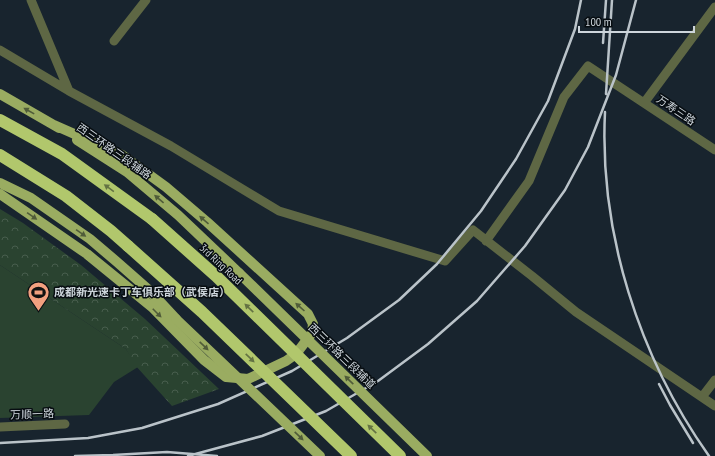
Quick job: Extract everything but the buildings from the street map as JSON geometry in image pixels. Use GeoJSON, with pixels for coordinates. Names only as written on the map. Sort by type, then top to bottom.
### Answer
{"type":"FeatureCollection","features":[{"type":"Feature","properties":{"kind":"highway","name":"3rd Ring Road"},"geometry":{"type":"LineString","coordinates":[[0,120],[62,154],[152,220],[216,276],[400,456]]}},
{"type":"Feature","properties":{"kind":"highway"},"geometry":{"type":"LineString","coordinates":[[0,156],[66,196],[128,246],[202,312],[351,456]]}},
{"type":"Feature","properties":{"kind":"main road","name":"西三环路三段辅路"},"geometry":{"type":"LineString","coordinates":[[0,94],[54,125],[127,172],[178,215],[239,273]]}},
{"type":"Feature","properties":{"kind":"main road"},"geometry":{"type":"LineString","coordinates":[[0,194],[86,254],[152,307],[204,360],[226,377],[248,380],[286,361],[296,354],[312,333],[313,324],[308,314],[207,222],[166,187],[122,154],[54,125]]}},
{"type":"Feature","properties":{"kind":"main road"},"geometry":{"type":"LineString","coordinates":[[0,183],[31,198],[90,239],[117,262],[150,291],[176,319],[320,456]]}},
{"type":"Feature","properties":{"kind":"main road","name":"西三环路三段辅道"},"geometry":{"type":"LineString","coordinates":[[239,273],[427,456]]}},
{"type":"Feature","properties":{"kind":"street"},"geometry":{"type":"LineString","coordinates":[[31,0],[69,91]]}},
{"type":"Feature","properties":{"kind":"street"},"geometry":{"type":"LineString","coordinates":[[114,41],[146,0]]}},
{"type":"Feature","properties":{"kind":"street"},"geometry":{"type":"LineString","coordinates":[[644,103],[715,7]]}},
{"type":"Feature","properties":{"kind":"street"},"geometry":{"type":"LineString","coordinates":[[0,50],[69,91],[171,146],[279,211],[445,261],[473,230],[576,312],[715,406]]}},
{"type":"Feature","properties":{"kind":"street","name":"万寿三路"},"geometry":{"type":"LineString","coordinates":[[486,240],[530,181],[564,97],[588,66],[715,150]]}},
{"type":"Feature","properties":{"kind":"street"},"geometry":{"type":"LineString","coordinates":[[705,398],[715,380]]}},
{"type":"Feature","properties":{"kind":"street"},"geometry":{"type":"LineString","coordinates":[[705,398],[715,389]]}},
{"type":"Feature","properties":{"kind":"street","name":"万顺一路"},"geometry":{"type":"LineString","coordinates":[[0,427],[65,424]]}},
{"type":"Feature","properties":{"kind":"green space"},"geometry":{"type":"Polygon","coordinates":[[[0,209],[23,223],[81,265],[145,319],[219,389],[172,406],[135,365],[126,349],[0,265],[0,209]]]}},
{"type":"Feature","properties":{"kind":"green space","name":"成都新光速卡丁车俱乐部（武侯店）"},"geometry":{"type":"Polygon","coordinates":[[[0,265],[126,349],[138,367],[114,382],[89,415],[0,418],[0,265]]]}},
{"type":"Feature","properties":{"kind":"railway"},"geometry":{"type":"LineString","coordinates":[[0,443],[88,438],[142,428],[218,404],[292,371],[347,338],[399,300],[437,264],[481,211],[516,159],[548,101],[575,29],[581,0]]}},
{"type":"Feature","properties":{"kind":"railway"},"geometry":{"type":"LineString","coordinates":[[603,43],[606,0]]}},
{"type":"Feature","properties":{"kind":"railway"},"geometry":{"type":"LineString","coordinates":[[606,94],[612,0]]}},
{"type":"Feature","properties":{"kind":"railway"},"geometry":{"type":"LineString","coordinates":[[188,456],[262,436],[326,411],[378,381],[428,344],[477,301],[525,246],[565,190],[588,147],[616,75],[636,0]]}},
{"type":"Feature","properties":{"kind":"railway"},"geometry":{"type":"LineString","coordinates":[[605,112],[605,157],[609,203],[617,248],[628,292],[644,336],[662,378],[684,418],[709,456]]}},
{"type":"Feature","properties":{"kind":"railway"},"geometry":{"type":"LineString","coordinates":[[659,384],[693,443]]}},
{"type":"Feature","properties":{"kind":"railway"},"geometry":{"type":"LineString","coordinates":[[75,456],[167,452],[217,456]]}},
{"type":"Feature","properties":{"kind":"place","name":"成都新光速卡丁车俱乐部（武侯店）"},"geometry":{"type":"Point","coordinates":[39,312]}}]}
